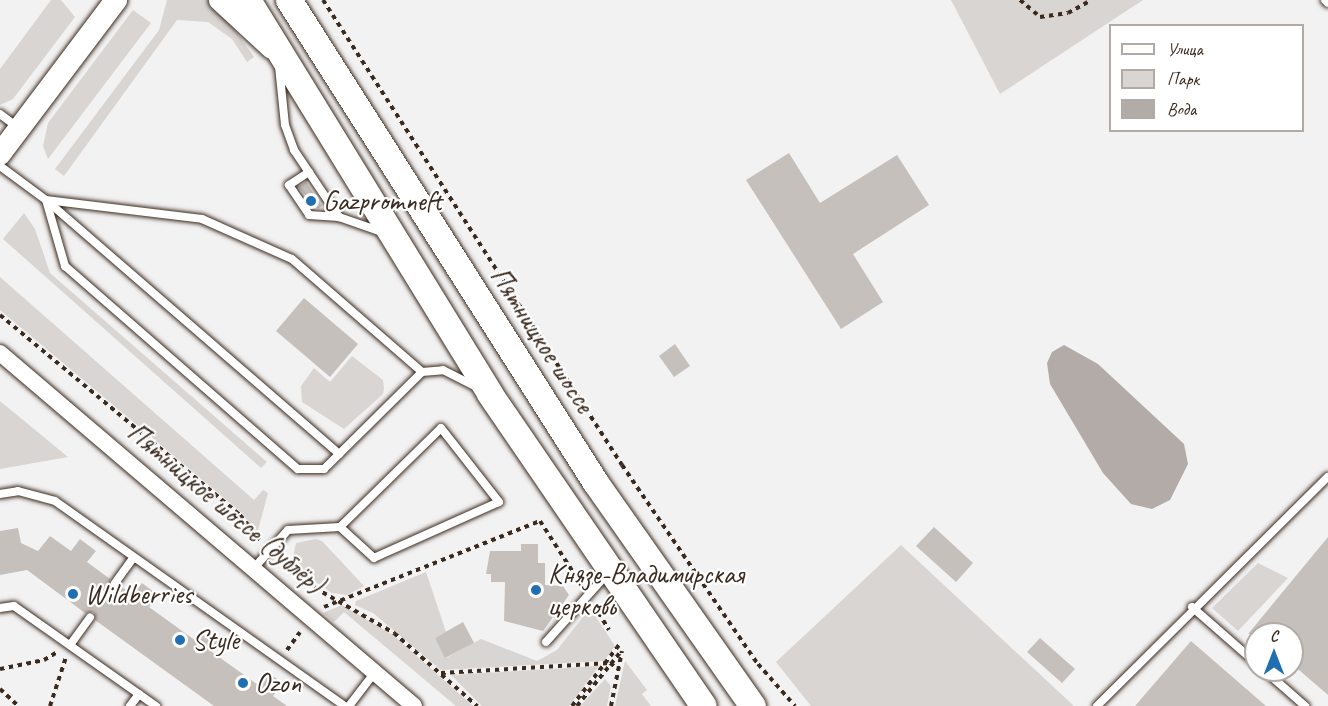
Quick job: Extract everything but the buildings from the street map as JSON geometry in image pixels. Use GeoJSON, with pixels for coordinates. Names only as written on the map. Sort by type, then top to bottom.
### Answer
{"type":"FeatureCollection","features":[{"type":"Feature","properties":{"kind":"main road"},"geometry":{"type":"LineString","coordinates":[[0,154],[116,0]]}},
{"type":"Feature","properties":{"kind":"main road"},"geometry":{"type":"LineString","coordinates":[[220,0],[277,53]]}},
{"type":"Feature","properties":{"kind":"main road"},"geometry":{"type":"LineString","coordinates":[[248,0],[277,53],[490,394],[609,572],[704,706]]}},
{"type":"Feature","properties":{"kind":"main road","name":"Пятницкое шоссе"},"geometry":{"type":"LineString","coordinates":[[289,0],[596,483],[753,706]]}},
{"type":"Feature","properties":{"kind":"street","name":"Пятницкое шоссе (дублёр)"},"geometry":{"type":"LineString","coordinates":[[0,354],[414,706]]}},
{"type":"Feature","properties":{"kind":"lane"},"geometry":{"type":"LineString","coordinates":[[304,0],[311,36]]}},
{"type":"Feature","properties":{"kind":"lane"},"geometry":{"type":"LineString","coordinates":[[1325,0],[1328,3]]}},
{"type":"Feature","properties":{"kind":"lane"},"geometry":{"type":"LineString","coordinates":[[277,53],[285,125],[309,172],[339,217]]}},
{"type":"Feature","properties":{"kind":"lane"},"geometry":{"type":"LineString","coordinates":[[0,114],[20,130]]}},
{"type":"Feature","properties":{"kind":"lane"},"geometry":{"type":"LineString","coordinates":[[0,166],[46,200],[339,454]]}},
{"type":"Feature","properties":{"kind":"lane"},"geometry":{"type":"LineString","coordinates":[[309,172],[289,185],[309,215],[339,217],[389,234]]}},
{"type":"Feature","properties":{"kind":"lane"},"geometry":{"type":"LineString","coordinates":[[46,200],[202,219],[292,259],[422,372]]}},
{"type":"Feature","properties":{"kind":"lane"},"geometry":{"type":"LineString","coordinates":[[46,200],[65,266],[298,469],[324,469],[422,372],[443,370],[490,394]]}},
{"type":"Feature","properties":{"kind":"lane"},"geometry":{"type":"LineString","coordinates":[[254,568],[288,530],[340,527],[441,428],[499,502],[374,558],[340,527]]}},
{"type":"Feature","properties":{"kind":"lane"},"geometry":{"type":"LineString","coordinates":[[1097,706],[1192,607],[1328,477]]}},
{"type":"Feature","properties":{"kind":"lane"},"geometry":{"type":"LineString","coordinates":[[0,494],[18,491],[55,501],[278,662],[344,706]]}},
{"type":"Feature","properties":{"kind":"lane"},"geometry":{"type":"LineString","coordinates":[[115,583],[133,558]]}},
{"type":"Feature","properties":{"kind":"lane"},"geometry":{"type":"LineString","coordinates":[[546,642],[609,572]]}},
{"type":"Feature","properties":{"kind":"lane"},"geometry":{"type":"LineString","coordinates":[[0,608],[14,606],[156,706]]}},
{"type":"Feature","properties":{"kind":"lane"},"geometry":{"type":"LineString","coordinates":[[1192,607],[1244,652]]}},
{"type":"Feature","properties":{"kind":"lane"},"geometry":{"type":"LineString","coordinates":[[70,645],[90,617]]}},
{"type":"Feature","properties":{"kind":"lane"},"geometry":{"type":"LineString","coordinates":[[349,706],[375,672]]}},
{"type":"Feature","properties":{"kind":"lane"},"geometry":{"type":"LineString","coordinates":[[1278,682],[1305,706]]}},
{"type":"Feature","properties":{"kind":"lane"},"geometry":{"type":"LineString","coordinates":[[130,706],[139,694]]}},
{"type":"Feature","properties":{"kind":"path"},"geometry":{"type":"LineString","coordinates":[[323,0],[616,456],[758,664],[795,706]]}},
{"type":"Feature","properties":{"kind":"path"},"geometry":{"type":"LineString","coordinates":[[1020,0],[1040,17],[1068,13],[1091,0]]}},
{"type":"Feature","properties":{"kind":"path"},"geometry":{"type":"LineString","coordinates":[[0,315],[240,515],[270,552],[315,588],[343,601],[394,633],[477,706]]}},
{"type":"Feature","properties":{"kind":"path"},"geometry":{"type":"LineString","coordinates":[[278,662],[320,608],[343,601],[540,521],[609,630]]}},
{"type":"Feature","properties":{"kind":"path"},"geometry":{"type":"LineString","coordinates":[[0,669],[44,660],[70,645]]}},
{"type":"Feature","properties":{"kind":"path"},"geometry":{"type":"LineString","coordinates":[[50,706],[70,645]]}},
{"type":"Feature","properties":{"kind":"path"},"geometry":{"type":"LineString","coordinates":[[577,706],[619,645]]}},
{"type":"Feature","properties":{"kind":"path"},"geometry":{"type":"LineString","coordinates":[[572,706],[607,663],[622,650],[611,706]]}},
{"type":"Feature","properties":{"kind":"path"},"geometry":{"type":"LineString","coordinates":[[440,673],[607,663],[618,669]]}},
{"type":"Feature","properties":{"kind":"path"},"geometry":{"type":"LineString","coordinates":[[0,689],[18,706]]}},
{"type":"Feature","properties":{"kind":"green space"},"geometry":{"type":"Polygon","coordinates":[[[51,0],[61,0],[75,17],[13,99],[0,105],[0,69],[51,0]]]}},
{"type":"Feature","properties":{"kind":"green space"},"geometry":{"type":"Polygon","coordinates":[[[167,0],[214,0],[254,57],[247,62],[232,39],[208,22],[177,20],[64,176],[55,169],[159,30],[167,0]]]}},
{"type":"Feature","properties":{"kind":"green space"},"geometry":{"type":"Polygon","coordinates":[[[951,0],[1143,0],[1000,94],[951,0]]]}},
{"type":"Feature","properties":{"kind":"green space"},"geometry":{"type":"Polygon","coordinates":[[[133,10],[151,23],[48,159],[43,146],[48,123],[133,10]]]}},
{"type":"Feature","properties":{"kind":"green space"},"geometry":{"type":"Polygon","coordinates":[[[24,213],[35,229],[50,273],[267,462],[261,468],[3,239],[24,213]]]}},
{"type":"Feature","properties":{"kind":"green space"},"geometry":{"type":"Polygon","coordinates":[[[0,277],[254,500],[263,490],[268,493],[257,534],[242,513],[0,310],[0,277]]]}},
{"type":"Feature","properties":{"kind":"green space"},"geometry":{"type":"Polygon","coordinates":[[[352,356],[383,380],[384,388],[383,394],[344,429],[302,402],[301,386],[314,368],[330,382],[352,356]]]}},
{"type":"Feature","properties":{"kind":"green space"},"geometry":{"type":"Polygon","coordinates":[[[0,401],[68,457],[0,469],[0,401]]]}},
{"type":"Feature","properties":{"kind":"green space"},"geometry":{"type":"Polygon","coordinates":[[[316,539],[322,541],[364,586],[347,595],[332,593],[291,565],[296,543],[316,539]]]}},
{"type":"Feature","properties":{"kind":"green space"},"geometry":{"type":"Polygon","coordinates":[[[901,545],[1074,706],[811,706],[776,662],[901,545]]]}},
{"type":"Feature","properties":{"kind":"green space"},"geometry":{"type":"Polygon","coordinates":[[[1258,563],[1288,578],[1244,622],[1238,631],[1212,608],[1258,563]]]}},
{"type":"Feature","properties":{"kind":"green space"},"geometry":{"type":"Polygon","coordinates":[[[426,572],[446,632],[435,638],[446,658],[481,639],[537,661],[557,650],[590,608],[615,646],[604,661],[441,670],[373,613],[355,605],[356,601],[426,572]]]}},
{"type":"Feature","properties":{"kind":"green space"},"geometry":{"type":"Polygon","coordinates":[[[342,605],[393,635],[473,706],[456,706],[344,612],[334,622],[323,613],[342,605]]]}},
{"type":"Feature","properties":{"kind":"green space"},"geometry":{"type":"Polygon","coordinates":[[[625,661],[647,690],[642,694],[651,706],[615,706],[625,661]]]}},
{"type":"Feature","properties":{"kind":"green space"},"geometry":{"type":"Polygon","coordinates":[[[599,666],[569,706],[482,706],[451,675],[599,666]]]}},
{"type":"Feature","properties":{"kind":"green space"},"geometry":{"type":"Polygon","coordinates":[[[605,679],[611,686],[607,706],[580,706],[605,679]]]}},
{"type":"Feature","properties":{"kind":"water"},"geometry":{"type":"Polygon","coordinates":[[[1064,345],[1098,364],[1184,444],[1188,464],[1170,500],[1152,509],[1131,504],[1103,473],[1050,384],[1047,363],[1052,352],[1064,345]]]}},
{"type":"Feature","properties":{"kind":"place","name":"Gazpromneft"},"geometry":{"type":"Point","coordinates":[311,201]}},
{"type":"Feature","properties":{"kind":"place","name":"Князе-Владимирская церковь"},"geometry":{"type":"Point","coordinates":[536,590]}},
{"type":"Feature","properties":{"kind":"place","name":"Wildberries"},"geometry":{"type":"Point","coordinates":[73,594]}},
{"type":"Feature","properties":{"kind":"place","name":"Style"},"geometry":{"type":"Point","coordinates":[180,640]}},
{"type":"Feature","properties":{"kind":"place","name":"Ozon"},"geometry":{"type":"Point","coordinates":[243,683]}}]}
